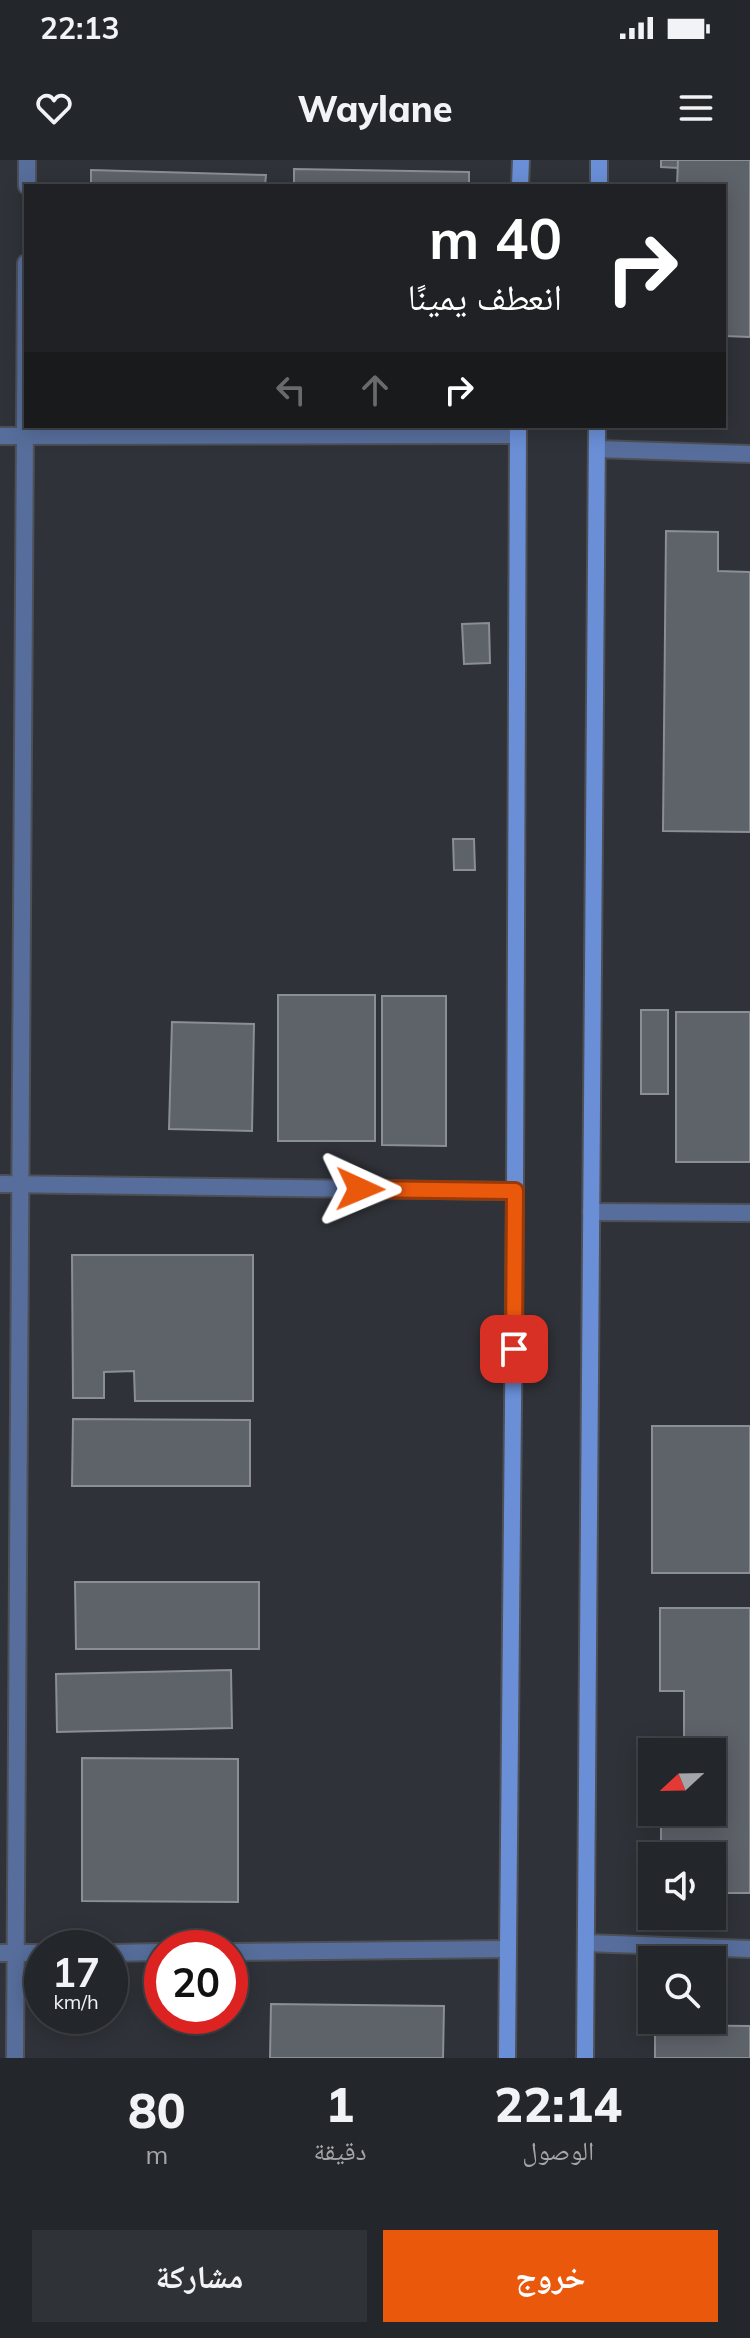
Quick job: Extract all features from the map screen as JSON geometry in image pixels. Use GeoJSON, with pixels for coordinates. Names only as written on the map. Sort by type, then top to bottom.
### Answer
{"type":"FeatureCollection","features":[{"type":"Feature","properties":{"kind":"street"},"geometry":{"type":"LineString","coordinates":[[520,184],[521,160]]}},
{"type":"Feature","properties":{"kind":"street"},"geometry":{"type":"LineString","coordinates":[[599,160],[599,184]]}},
{"type":"Feature","properties":{"kind":"street"},"geometry":{"type":"LineString","coordinates":[[585,2058],[597,428]]}},
{"type":"Feature","properties":{"kind":"street"},"geometry":{"type":"LineString","coordinates":[[507,2058],[518,430]]}},
{"type":"Feature","properties":{"kind":"lane"},"geometry":{"type":"LineString","coordinates":[[27,160],[27,184]]}},
{"type":"Feature","properties":{"kind":"lane"},"geometry":{"type":"LineString","coordinates":[[15,2058],[8,1953],[20,1185],[25,428]]}},
{"type":"Feature","properties":{"kind":"lane"},"geometry":{"type":"LineString","coordinates":[[0,436],[518,430]]}},
{"type":"Feature","properties":{"kind":"lane"},"geometry":{"type":"LineString","coordinates":[[597,449],[750,454]]}},
{"type":"Feature","properties":{"kind":"lane"},"geometry":{"type":"LineString","coordinates":[[0,1184],[515,1191]]}},
{"type":"Feature","properties":{"kind":"lane"},"geometry":{"type":"LineString","coordinates":[[591,1212],[750,1213]]}},
{"type":"Feature","properties":{"kind":"lane"},"geometry":{"type":"LineString","coordinates":[[586,1943],[750,1949]]}},
{"type":"Feature","properties":{"kind":"lane"},"geometry":{"type":"LineString","coordinates":[[248,1952],[508,1949]]}},
{"type":"Feature","properties":{"kind":"building"},"geometry":{"type":"Polygon","coordinates":[[[661,160],[678,160],[678,168],[661,167],[661,160]]]}},
{"type":"Feature","properties":{"kind":"building"},"geometry":{"type":"Polygon","coordinates":[[[678,160],[750,160],[750,337],[726,336],[726,184],[677,184],[678,160]]]}},
{"type":"Feature","properties":{"kind":"building"},"geometry":{"type":"Polygon","coordinates":[[[294,169],[469,172],[469,184],[294,184],[294,169]]]}},
{"type":"Feature","properties":{"kind":"building"},"geometry":{"type":"Polygon","coordinates":[[[91,170],[266,175],[265,184],[91,184],[91,170]]]}},
{"type":"Feature","properties":{"kind":"building"},"geometry":{"type":"Polygon","coordinates":[[[333,428],[407,428],[407,430],[333,428]]]}},
{"type":"Feature","properties":{"kind":"building"},"geometry":{"type":"Polygon","coordinates":[[[666,531],[718,532],[718,571],[750,572],[750,832],[663,831],[666,531]]]}},
{"type":"Feature","properties":{"kind":"building"},"geometry":{"type":"Polygon","coordinates":[[[489,623],[490,663],[464,664],[462,624],[489,623]]]}},
{"type":"Feature","properties":{"kind":"building"},"geometry":{"type":"Polygon","coordinates":[[[453,839],[474,839],[475,870],[454,870],[453,839]]]}},
{"type":"Feature","properties":{"kind":"building"},"geometry":{"type":"Polygon","coordinates":[[[278,995],[375,995],[375,1141],[278,1141],[278,995]]]}},
{"type":"Feature","properties":{"kind":"building"},"geometry":{"type":"Polygon","coordinates":[[[382,996],[446,996],[446,1146],[382,1145],[382,996]]]}},
{"type":"Feature","properties":{"kind":"building"},"geometry":{"type":"Polygon","coordinates":[[[641,1010],[668,1010],[668,1094],[641,1094],[641,1010]]]}},
{"type":"Feature","properties":{"kind":"building"},"geometry":{"type":"Polygon","coordinates":[[[676,1012],[750,1012],[750,1162],[676,1162],[676,1012]]]}},
{"type":"Feature","properties":{"kind":"building"},"geometry":{"type":"Polygon","coordinates":[[[172,1022],[254,1024],[252,1131],[169,1129],[172,1022]]]}},
{"type":"Feature","properties":{"kind":"building"},"geometry":{"type":"Polygon","coordinates":[[[72,1255],[253,1255],[253,1401],[135,1401],[134,1371],[104,1372],[104,1398],[73,1398],[72,1255]]]}},
{"type":"Feature","properties":{"kind":"building"},"geometry":{"type":"Polygon","coordinates":[[[73,1419],[250,1420],[250,1486],[72,1486],[73,1419]]]}},
{"type":"Feature","properties":{"kind":"building"},"geometry":{"type":"Polygon","coordinates":[[[652,1426],[750,1426],[750,1573],[652,1573],[652,1426]]]}},
{"type":"Feature","properties":{"kind":"building"},"geometry":{"type":"Polygon","coordinates":[[[75,1582],[259,1582],[259,1649],[76,1649],[75,1582]]]}},
{"type":"Feature","properties":{"kind":"building"},"geometry":{"type":"Polygon","coordinates":[[[660,1608],[750,1608],[750,1893],[726,1893],[726,1842],[661,1842],[661,1826],[726,1826],[726,1738],[684,1738],[684,1691],[660,1691],[660,1608]]]}},
{"type":"Feature","properties":{"kind":"building"},"geometry":{"type":"Polygon","coordinates":[[[231,1670],[232,1728],[57,1732],[56,1674],[231,1670]]]}},
{"type":"Feature","properties":{"kind":"building"},"geometry":{"type":"Polygon","coordinates":[[[82,1758],[238,1759],[238,1902],[82,1901],[82,1758]]]}},
{"type":"Feature","properties":{"kind":"building"},"geometry":{"type":"Polygon","coordinates":[[[271,2004],[444,2006],[443,2058],[270,2058],[271,2004]]]}},
{"type":"Feature","properties":{"kind":"building"},"geometry":{"type":"Polygon","coordinates":[[[726,2026],[750,2026],[750,2058],[655,2058],[655,2034],[726,2034],[726,2026]]]}},
{"type":"Feature","properties":{"kind":"route"},"geometry":{"type":"LineString","coordinates":[[360,1189],[515,1191],[514,1349]]}}]}
